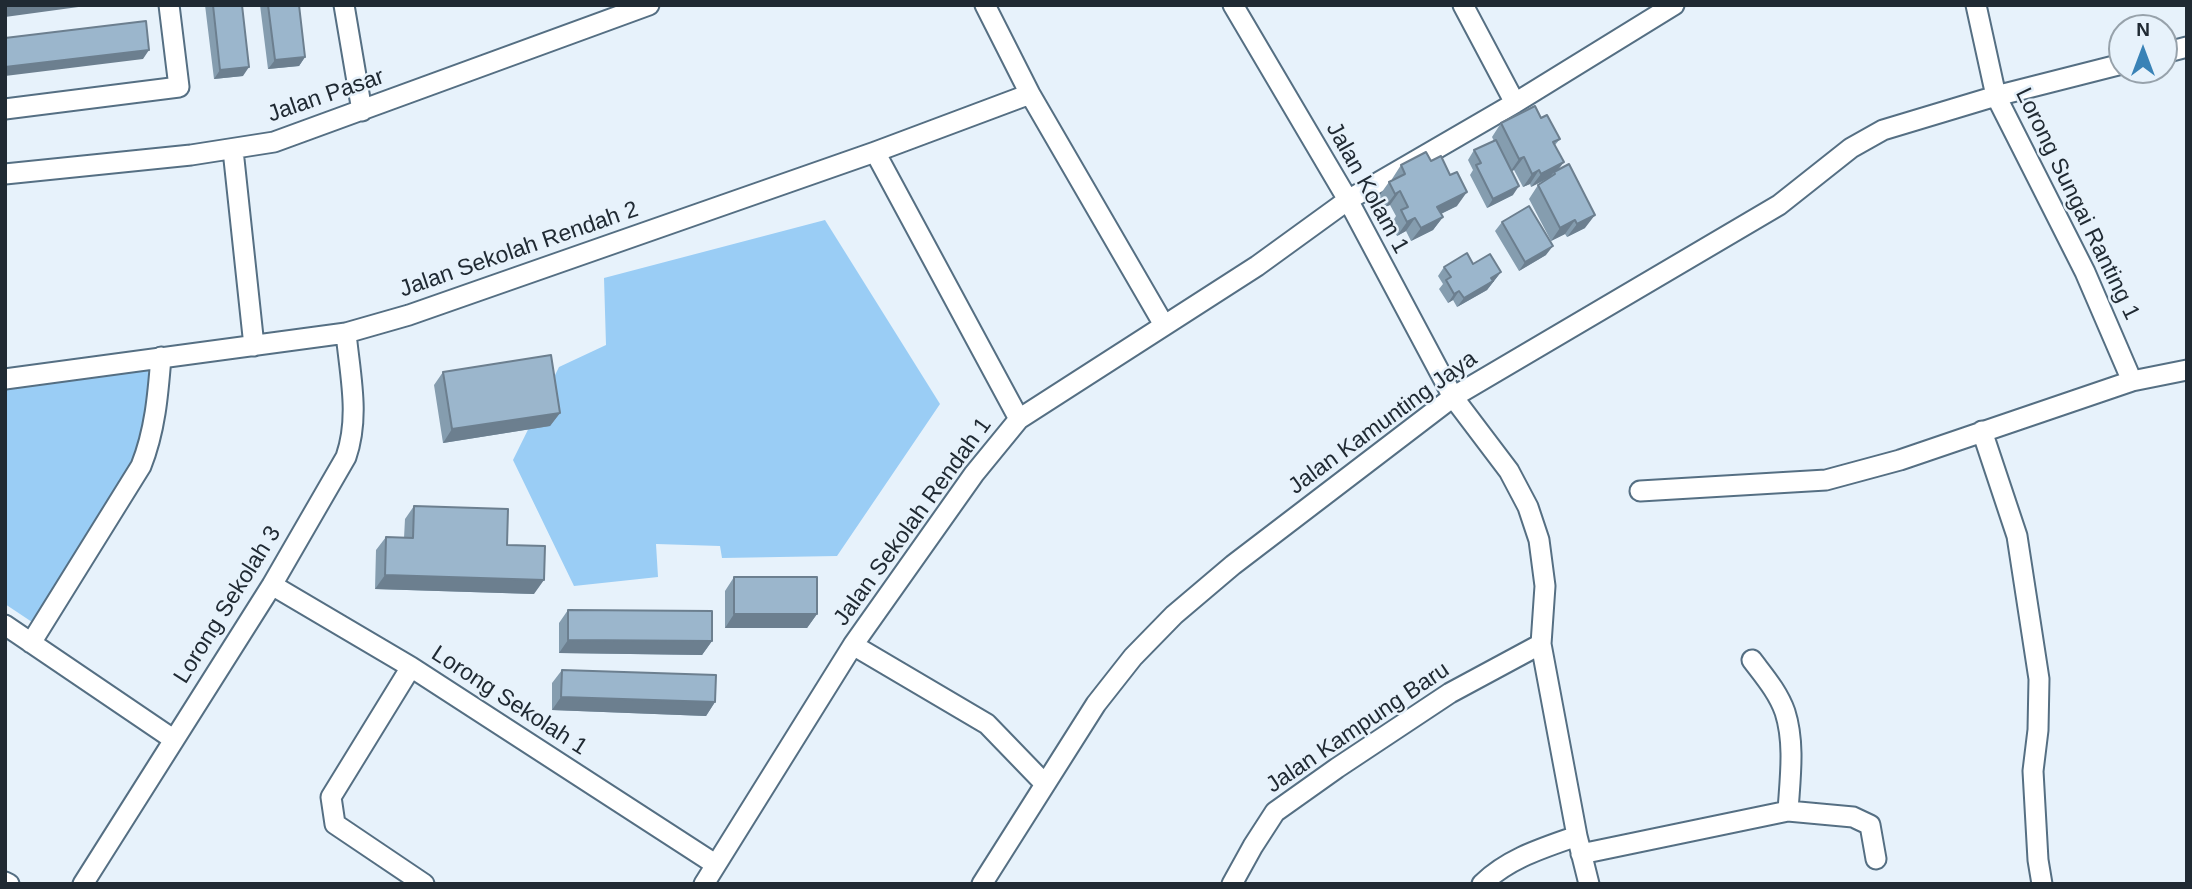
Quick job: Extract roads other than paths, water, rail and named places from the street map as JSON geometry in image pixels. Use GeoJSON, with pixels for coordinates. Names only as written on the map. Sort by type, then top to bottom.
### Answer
{"type":"FeatureCollection","features":[{"type":"Feature","properties":{"kind":"street"},"geometry":{"type":"LineString","coordinates":[[5,109],[179,87],[169,5]]}},
{"type":"Feature","properties":{"kind":"street"},"geometry":{"type":"LineString","coordinates":[[344,5],[362,111]]}},
{"type":"Feature","properties":{"kind":"street","name":"Jalan Pasar"},"geometry":{"type":"LineString","coordinates":[[5,174],[233,149],[274,142],[649,5]]}},
{"type":"Feature","properties":{"kind":"street"},"geometry":{"type":"LineString","coordinates":[[985,5],[1030,94],[1164,325]]}},
{"type":"Feature","properties":{"kind":"street","name":"Jalan Kolam 1"},"geometry":{"type":"LineString","coordinates":[[1233,5],[1348,200],[1453,397],[1509,471],[1528,507],[1539,541],[1545,586],[1541,644],[1579,845],[1589,884]]}},
{"type":"Feature","properties":{"kind":"street"},"geometry":{"type":"LineString","coordinates":[[1462,5],[1515,103]]}},
{"type":"Feature","properties":{"kind":"street","name":"Jalan Sekolah Rendah 1"},"geometry":{"type":"LineString","coordinates":[[704,884],[853,645],[974,474],[1020,419],[1257,266],[1348,200],[1515,103],[1674,5]]}},
{"type":"Feature","properties":{"kind":"street","name":"Lorong Sungai Ranting 1"},"geometry":{"type":"LineString","coordinates":[[1976,5],[1996,96],[2085,272],[2132,381]]}},
{"type":"Feature","properties":{"kind":"street","name":"Jalan Kamunting Jaya"},"geometry":{"type":"LineString","coordinates":[[982,884],[1096,704],[1133,657],[1174,615],[1233,565],[1453,397],[1779,205],[1850,148],[1883,130],[1996,96],[2108,68]]}},
{"type":"Feature","properties":{"kind":"street","name":"Jalan Sekolah Rendah 2"},"geometry":{"type":"LineString","coordinates":[[5,379],[346,333],[409,315],[874,152],[1030,94]]}},
{"type":"Feature","properties":{"kind":"street"},"geometry":{"type":"LineString","coordinates":[[233,149],[254,346]]}},
{"type":"Feature","properties":{"kind":"street"},"geometry":{"type":"LineString","coordinates":[[874,152],[1020,419]]}},
{"type":"Feature","properties":{"kind":"street","name":"Lorong Sekolah 3"},"geometry":{"type":"LineString","coordinates":[[83,884],[272,585],[346,457],[355,416],[346,333]]}},
{"type":"Feature","properties":{"kind":"street"},"geometry":{"type":"LineString","coordinates":[[31,643],[141,466],[150,443],[155,417],[161,357]]}},
{"type":"Feature","properties":{"kind":"street"},"geometry":{"type":"LineString","coordinates":[[1640,491],[1826,480],[1900,460],[2132,381],[2187,370]]}},
{"type":"Feature","properties":{"kind":"street"},"geometry":{"type":"LineString","coordinates":[[1982,431],[2017,536],[2039,679],[2038,730],[2033,771],[2042,884]]}},
{"type":"Feature","properties":{"kind":"street","name":"Lorong Sekolah 1"},"geometry":{"type":"LineString","coordinates":[[272,585],[411,667],[716,864]]}},
{"type":"Feature","properties":{"kind":"street"},"geometry":{"type":"LineString","coordinates":[[5,625],[173,739]]}},
{"type":"Feature","properties":{"kind":"street","name":"Jalan Kampung Baru"},"geometry":{"type":"LineString","coordinates":[[1232,884],[1275,812],[1450,694],[1541,644]]}},
{"type":"Feature","properties":{"kind":"street"},"geometry":{"type":"LineString","coordinates":[[853,645],[986,724],[1045,783]]}},
{"type":"Feature","properties":{"kind":"street"},"geometry":{"type":"LineString","coordinates":[[1752,660],[1775,691],[1785,713],[1791,755],[1788,811]]}},
{"type":"Feature","properties":{"kind":"street"},"geometry":{"type":"LineString","coordinates":[[411,667],[331,797],[335,824],[424,884]]}},
{"type":"Feature","properties":{"kind":"street"},"geometry":{"type":"LineString","coordinates":[[1482,884],[1498,869],[1514,860],[1579,845],[1788,811],[1853,817],[1870,825],[1876,859]]}}]}
